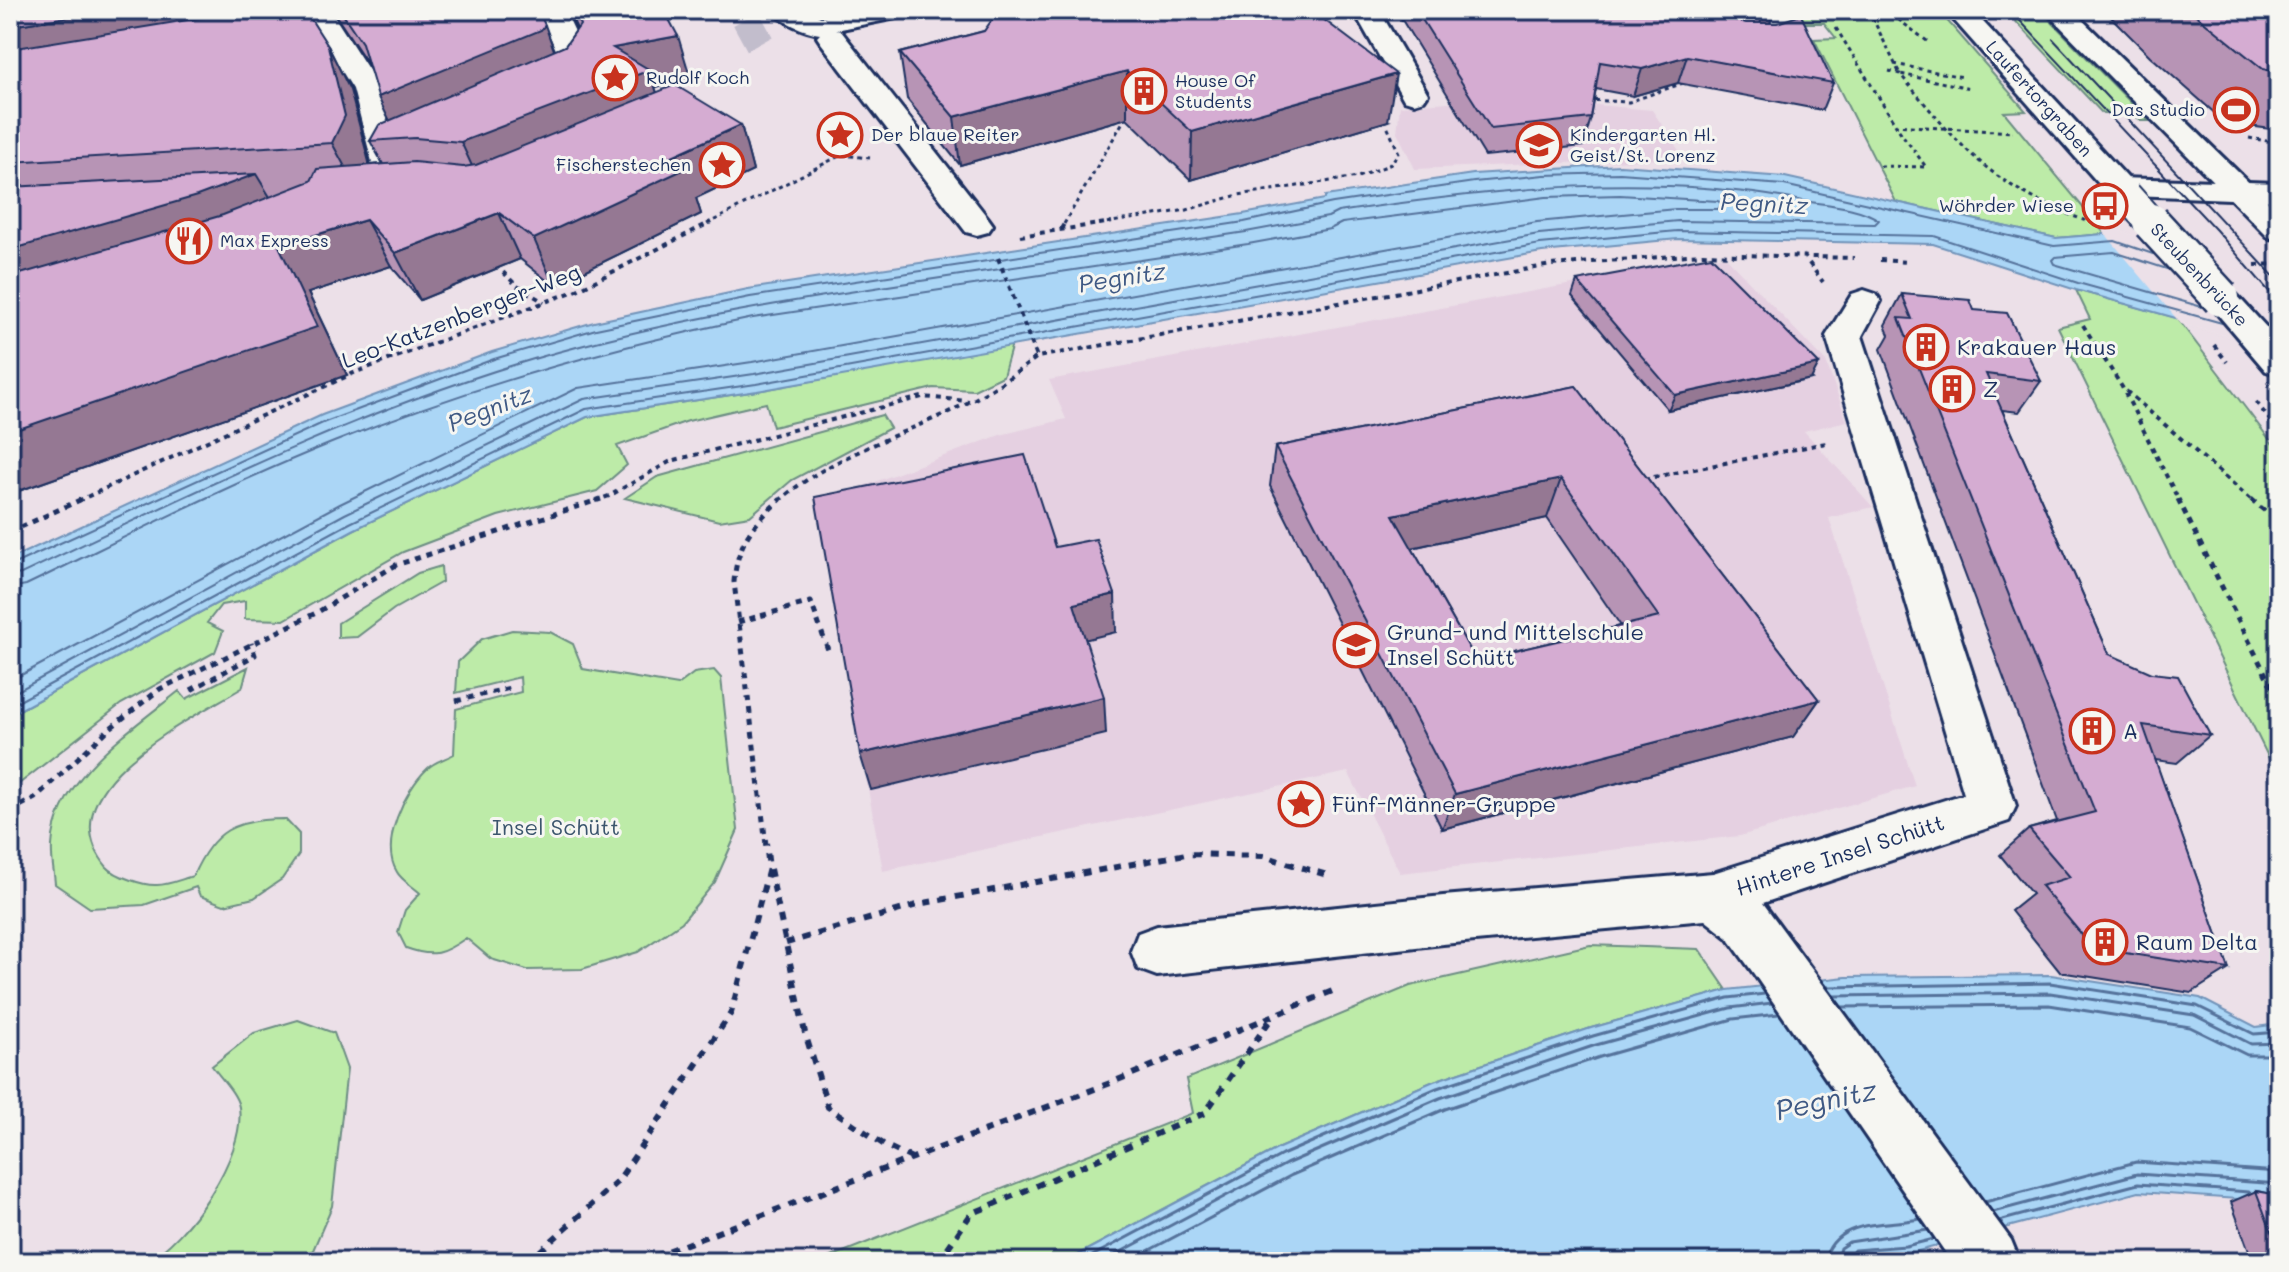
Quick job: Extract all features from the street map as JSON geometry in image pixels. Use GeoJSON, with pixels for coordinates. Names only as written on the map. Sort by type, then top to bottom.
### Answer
{"type":"FeatureCollection","features":[{"type":"Feature","properties":{"kind":"street"},"geometry":{"type":"LineString","coordinates":[[527,101],[569,83],[579,70],[555,17],[547,10]]}},
{"type":"Feature","properties":{"kind":"street"},"geometry":{"type":"LineString","coordinates":[[785,10],[824,32],[977,225]]}},
{"type":"Feature","properties":{"kind":"street"},"geometry":{"type":"LineString","coordinates":[[824,32],[897,10]]}},
{"type":"Feature","properties":{"kind":"street"},"geometry":{"type":"LineString","coordinates":[[1366,10],[1414,94]]}},
{"type":"Feature","properties":{"kind":"street"},"geometry":{"type":"LineString","coordinates":[[1672,10],[1716,33],[1771,49],[1783,19]]}},
{"type":"Feature","properties":{"kind":"street","name":"Laufertorgraben"},"geometry":{"type":"LineString","coordinates":[[1958,10],[2123,191]]}},
{"type":"Feature","properties":{"kind":"street"},"geometry":{"type":"LineString","coordinates":[[2057,10],[2279,230]]}},
{"type":"Feature","properties":{"kind":"street"},"geometry":{"type":"LineString","coordinates":[[234,50],[324,19],[367,89],[387,162],[369,201]]}},
{"type":"Feature","properties":{"kind":"street"},"geometry":{"type":"LineString","coordinates":[[387,162],[415,150]]}},
{"type":"Feature","properties":{"kind":"street"},"geometry":{"type":"LineString","coordinates":[[2123,191],[2237,189],[2279,192]]}},
{"type":"Feature","properties":{"kind":"street","name":"Steubenbrücke"},"geometry":{"type":"LineString","coordinates":[[2123,191],[2279,363]]}},
{"type":"Feature","properties":{"kind":"street","name":"Hintere Insel Schütt"},"geometry":{"type":"LineString","coordinates":[[1157,951],[1443,920],[1713,896],[1992,806],[1844,336],[1868,273]]}},
{"type":"Feature","properties":{"kind":"street"},"geometry":{"type":"LineString","coordinates":[[1713,896],[1746,921],[1773,956],[1989,1262]]}},
{"type":"Feature","properties":{"kind":"path"},"geometry":{"type":"LineString","coordinates":[[1867,10],[1900,74],[1979,163],[2009,187],[2048,207],[2094,223]]}},
{"type":"Feature","properties":{"kind":"path"},"geometry":{"type":"LineString","coordinates":[[1872,17],[1895,17],[1903,23]]}},
{"type":"Feature","properties":{"kind":"path"},"geometry":{"type":"LineString","coordinates":[[1833,23],[1896,125],[1926,167],[1880,166]]}},
{"type":"Feature","properties":{"kind":"path"},"geometry":{"type":"LineString","coordinates":[[1893,64],[1963,77]]}},
{"type":"Feature","properties":{"kind":"path"},"geometry":{"type":"LineString","coordinates":[[1889,71],[1983,91]]}},
{"type":"Feature","properties":{"kind":"path"},"geometry":{"type":"LineString","coordinates":[[1583,99],[1629,102],[1699,78]]}},
{"type":"Feature","properties":{"kind":"path"},"geometry":{"type":"LineString","coordinates":[[1019,237],[1187,210],[1238,195],[1358,177],[1389,165],[1399,153],[1385,123],[1393,101],[1414,94]]}},
{"type":"Feature","properties":{"kind":"path"},"geometry":{"type":"LineString","coordinates":[[1061,230],[1124,120]]}},
{"type":"Feature","properties":{"kind":"path"},"geometry":{"type":"LineString","coordinates":[[1896,125],[2013,132]]}},
{"type":"Feature","properties":{"kind":"path"},"geometry":{"type":"LineString","coordinates":[[2249,138],[2279,143]]}},
{"type":"Feature","properties":{"kind":"path","name":"Leo-Katzenberger-Weg"},"geometry":{"type":"LineString","coordinates":[[10,532],[356,372],[575,291],[841,155],[927,163]]}},
{"type":"Feature","properties":{"kind":"path"},"geometry":{"type":"LineString","coordinates":[[914,1159],[886,1146],[828,1107],[805,1033],[769,868],[734,582],[737,553],[760,516],[791,491],[841,462],[1007,384],[1037,357],[1551,265],[1611,258],[1745,253],[1868,273],[1907,262]]}},
{"type":"Feature","properties":{"kind":"path"},"geometry":{"type":"LineString","coordinates":[[997,254],[1037,357]]}},
{"type":"Feature","properties":{"kind":"path"},"geometry":{"type":"LineString","coordinates":[[487,255],[517,286],[545,302]]}},
{"type":"Feature","properties":{"kind":"path"},"geometry":{"type":"LineString","coordinates":[[2083,325],[2122,387],[2279,701]]}},
{"type":"Feature","properties":{"kind":"path"},"geometry":{"type":"LineString","coordinates":[[2122,387],[2279,523]]}},
{"type":"Feature","properties":{"kind":"path"},"geometry":{"type":"LineString","coordinates":[[10,811],[35,798],[109,729],[160,689],[316,613],[396,565],[609,496],[671,461],[922,397],[970,401]]}},
{"type":"Feature","properties":{"kind":"path"},"geometry":{"type":"LineString","coordinates":[[1633,482],[1816,443]]}},
{"type":"Feature","properties":{"kind":"path"},"geometry":{"type":"LineString","coordinates":[[738,622],[811,602],[828,650]]}},
{"type":"Feature","properties":{"kind":"path"},"geometry":{"type":"LineString","coordinates":[[191,690],[255,655],[251,643]]}},
{"type":"Feature","properties":{"kind":"path"},"geometry":{"type":"LineString","coordinates":[[456,701],[514,687]]}},
{"type":"Feature","properties":{"kind":"path"},"geometry":{"type":"LineString","coordinates":[[786,943],[924,903],[1186,854],[1263,856],[1334,877]]}},
{"type":"Feature","properties":{"kind":"path"},"geometry":{"type":"LineString","coordinates":[[528,1262],[618,1181],[731,1013],[769,868]]}},
{"type":"Feature","properties":{"kind":"path"},"geometry":{"type":"LineString","coordinates":[[639,1262],[914,1159],[1341,988]]}},
{"type":"Feature","properties":{"kind":"path"},"geometry":{"type":"LineString","coordinates":[[919,1262],[947,1249],[971,1214],[1205,1113],[1274,1015]]}},
{"type":"Feature","properties":{"kind":"shaded area","name":"Kindergarten Hl. Geist/St. Lorenz"},"geometry":{"type":"Polygon","coordinates":[[[1507,97],[1652,110],[1684,158],[1415,169],[1397,132],[1400,106],[1507,97]]]}},
{"type":"Feature","properties":{"kind":"shaded area","name":"Grund- und Mittelschule Insel Schütt"},"geometry":{"type":"Polygon","coordinates":[[[1725,256],[1826,362],[1847,421],[1804,431],[1873,507],[1829,518],[1915,786],[1740,836],[1400,873],[1348,772],[883,871],[816,504],[1000,435],[1066,419],[1049,380],[1725,256]]]}},
{"type":"Feature","properties":{"kind":"green space"},"geometry":{"type":"Polygon","coordinates":[[[1794,10],[1938,10],[2026,111],[2004,112],[2105,234],[2056,238],[1896,202],[1814,39],[1836,38],[1824,23],[1802,23],[1794,10]]]}},
{"type":"Feature","properties":{"kind":"green space"},"geometry":{"type":"Polygon","coordinates":[[[2005,10],[2040,10],[2149,121],[2141,121],[2134,115],[2103,114],[2005,10]]]}},
{"type":"Feature","properties":{"kind":"green space"},"geometry":{"type":"Polygon","coordinates":[[[2076,290],[2177,318],[2279,452],[2279,779],[2058,327],[2090,319],[2076,290]]]}},
{"type":"Feature","properties":{"kind":"green space"},"geometry":{"type":"Polygon","coordinates":[[[1012,344],[1003,376],[974,390],[933,388],[773,427],[766,403],[688,421],[617,446],[627,465],[597,491],[498,516],[403,552],[284,620],[245,619],[245,601],[221,605],[207,623],[223,631],[215,652],[121,704],[10,791],[10,715],[353,530],[587,417],[757,391],[1012,344]]]}},
{"type":"Feature","properties":{"kind":"green space"},"geometry":{"type":"Polygon","coordinates":[[[882,415],[890,428],[792,480],[750,516],[719,521],[625,498],[657,477],[882,415]]]}},
{"type":"Feature","properties":{"kind":"green space"},"geometry":{"type":"Polygon","coordinates":[[[441,566],[442,582],[394,609],[357,637],[338,638],[338,623],[418,573],[441,566]]]}},
{"type":"Feature","properties":{"kind":"green space","name":"Insel Schütt"},"geometry":{"type":"Polygon","coordinates":[[[512,630],[550,632],[573,644],[583,669],[678,685],[694,673],[714,670],[721,678],[738,830],[715,882],[682,922],[638,952],[582,969],[527,970],[491,959],[466,938],[444,951],[424,953],[406,948],[398,932],[405,910],[420,893],[404,881],[392,860],[391,847],[397,818],[410,790],[427,769],[454,754],[456,709],[521,692],[520,677],[456,693],[458,662],[482,639],[512,630]]]}},
{"type":"Feature","properties":{"kind":"green space"},"geometry":{"type":"Polygon","coordinates":[[[248,667],[242,688],[159,738],[131,760],[107,785],[93,811],[92,838],[111,870],[138,882],[162,885],[193,876],[209,848],[228,830],[252,821],[285,819],[299,834],[299,854],[282,879],[254,898],[224,905],[200,896],[196,887],[144,905],[90,908],[55,884],[52,851],[56,822],[66,799],[81,778],[119,739],[179,691],[186,699],[248,667]]]}},
{"type":"Feature","properties":{"kind":"green space"},"geometry":{"type":"Polygon","coordinates":[[[1590,945],[1699,949],[1727,990],[1591,1028],[1434,1081],[1279,1148],[1064,1262],[818,1262],[1193,1113],[1186,1079],[1410,986],[1590,945]]]}},
{"type":"Feature","properties":{"kind":"green space"},"geometry":{"type":"Polygon","coordinates":[[[298,1020],[334,1033],[347,1069],[332,1206],[308,1262],[146,1262],[162,1251],[195,1216],[210,1195],[233,1149],[239,1127],[238,1102],[212,1066],[254,1033],[298,1020]]]}},
{"type":"Feature","properties":{"kind":"water","name":"Pegnitz"},"geometry":{"type":"Polygon","coordinates":[[[1620,165],[1785,177],[2056,238],[2116,233],[2279,347],[2076,290],[1933,244],[1678,239],[1542,252],[757,391],[587,417],[353,530],[10,715],[10,559],[322,415],[492,352],[594,322],[748,289],[1243,214],[1325,199],[1325,196],[1473,174],[1620,165]]]}},
{"type":"Feature","properties":{"kind":"water","name":"Pegnitz"},"geometry":{"type":"Polygon","coordinates":[[[2051,975],[2200,998],[2256,1027],[2279,1024],[2279,1202],[2139,1192],[1907,1254],[1804,1262],[1064,1262],[1279,1148],[1434,1081],[1591,1028],[1727,990],[1846,977],[2051,975]]]}},
{"type":"Feature","properties":{"kind":"pier"},"geometry":{"type":"Polygon","coordinates":[[[2117,229],[2279,283],[2279,351],[2181,324],[2102,230],[2117,229]]]}},
{"type":"Feature","properties":{"kind":"building"},"geometry":{"type":"Polygon","coordinates":[[[10,10],[113,10],[10,26],[10,10]]]}},
{"type":"Feature","properties":{"kind":"building"},"geometry":{"type":"Polygon","coordinates":[[[249,10],[305,10],[328,46],[345,116],[332,143],[10,162],[10,49],[249,10]]]}},
{"type":"Feature","properties":{"kind":"building"},"geometry":{"type":"Polygon","coordinates":[[[340,10],[538,10],[545,25],[541,30],[378,97],[362,43],[340,10]]]}},
{"type":"Feature","properties":{"kind":"building"},"geometry":{"type":"Polygon","coordinates":[[[573,10],[664,10],[678,36],[613,48],[650,70],[461,142],[415,138],[370,141],[379,125],[565,46],[580,25],[573,10]]]}},
{"type":"Feature","properties":{"kind":"building"},"geometry":{"type":"Polygon","coordinates":[[[999,10],[1311,10],[1396,74],[1192,132],[1127,71],[954,117],[900,53],[984,31],[999,10]]]}},
{"type":"Feature","properties":{"kind":"building"},"geometry":{"type":"Polygon","coordinates":[[[1416,10],[1707,10],[1746,23],[1777,23],[1801,15],[1833,83],[1687,56],[1642,69],[1600,62],[1591,118],[1491,129],[1416,10]]]}},
{"type":"Feature","properties":{"kind":"building"},"geometry":{"type":"Polygon","coordinates":[[[2190,10],[2279,10],[2279,72],[2263,69],[2190,10]]]}},
{"type":"Feature","properties":{"kind":"building"},"geometry":{"type":"Polygon","coordinates":[[[675,85],[741,125],[670,157],[687,168],[534,239],[499,213],[395,253],[366,220],[279,246],[317,327],[10,432],[10,277],[223,215],[311,181],[317,169],[414,162],[463,167],[476,165],[675,85]]]}},
{"type":"Feature","properties":{"kind":"building"},"geometry":{"type":"Polygon","coordinates":[[[256,174],[197,196],[10,250],[10,187],[256,174]]]}},
{"type":"Feature","properties":{"kind":"building"},"geometry":{"type":"Polygon","coordinates":[[[1711,256],[1819,364],[1675,395],[1577,281],[1711,256]]]}},
{"type":"Feature","properties":{"kind":"building"},"geometry":{"type":"Polygon","coordinates":[[[1902,294],[1970,300],[1974,310],[2007,313],[2041,381],[1986,374],[2109,654],[2152,673],[2178,676],[2210,735],[2143,725],[2229,969],[2093,948],[2041,886],[2070,877],[2029,829],[2095,812],[1899,318],[1912,319],[1902,294]]]}},
{"type":"Feature","properties":{"kind":"building"},"geometry":{"type":"Polygon","coordinates":[[[1576,386],[1819,700],[1455,794],[1275,447],[1576,386]],[[1561,479],[1393,515],[1476,660],[1659,617],[1561,479]]]}},
{"type":"Feature","properties":{"kind":"building"},"geometry":{"type":"Polygon","coordinates":[[[1025,455],[1055,547],[1096,539],[1115,594],[1074,604],[1104,697],[860,754],[815,497],[1025,455]]]}},
{"type":"Feature","properties":{"kind":"building"},"geometry":{"type":"Polygon","coordinates":[[[2256,1191],[2279,1195],[2279,1252],[2256,1191]]]}},
{"type":"Feature","properties":{"kind":"tunnel"},"geometry":{"type":"LineString","coordinates":[[746,18],[766,55]]}},
{"type":"Feature","properties":{"kind":"tram line"},"geometry":{"type":"LineString","coordinates":[[2010,10],[2216,230],[2279,303]]}},
{"type":"Feature","properties":{"kind":"tram line"},"geometry":{"type":"LineString","coordinates":[[2053,39],[2279,282]]}},
{"type":"Feature","properties":{"kind":"place","name":"Rudolf Koch"},"geometry":{"type":"Point","coordinates":[615,78]}},
{"type":"Feature","properties":{"kind":"place","name":"House Of Students"},"geometry":{"type":"Point","coordinates":[1144,91]}},
{"type":"Feature","properties":{"kind":"place","name":"Das Studio"},"geometry":{"type":"Point","coordinates":[2236,110]}},
{"type":"Feature","properties":{"kind":"place","name":"Der blaue Reiter"},"geometry":{"type":"Point","coordinates":[840,135]}},
{"type":"Feature","properties":{"kind":"place","name":"Kindergarten Hl. Geist/St. Lorenz"},"geometry":{"type":"Point","coordinates":[1539,145]}},
{"type":"Feature","properties":{"kind":"place","name":"Fischerstechen"},"geometry":{"type":"Point","coordinates":[722,165]}},
{"type":"Feature","properties":{"kind":"place","name":"Wöhrder Wiese"},"geometry":{"type":"Point","coordinates":[2105,206]}},
{"type":"Feature","properties":{"kind":"place","name":"Max Express"},"geometry":{"type":"Point","coordinates":[189,241]}},
{"type":"Feature","properties":{"kind":"place","name":"Krakauer Haus"},"geometry":{"type":"Point","coordinates":[1926,347]}},
{"type":"Feature","properties":{"kind":"place","name":"Z"},"geometry":{"type":"Point","coordinates":[1952,389]}},
{"type":"Feature","properties":{"kind":"place","name":"Grund- und Mittelschule Insel Schütt"},"geometry":{"type":"Point","coordinates":[1356,645]}},
{"type":"Feature","properties":{"kind":"place","name":"A"},"geometry":{"type":"Point","coordinates":[2092,731]}},
{"type":"Feature","properties":{"kind":"place","name":"Fünf-Männer-Gruppe"},"geometry":{"type":"Point","coordinates":[1301,804]}},
{"type":"Feature","properties":{"kind":"place","name":"Raum Delta"},"geometry":{"type":"Point","coordinates":[2105,942]}}]}
